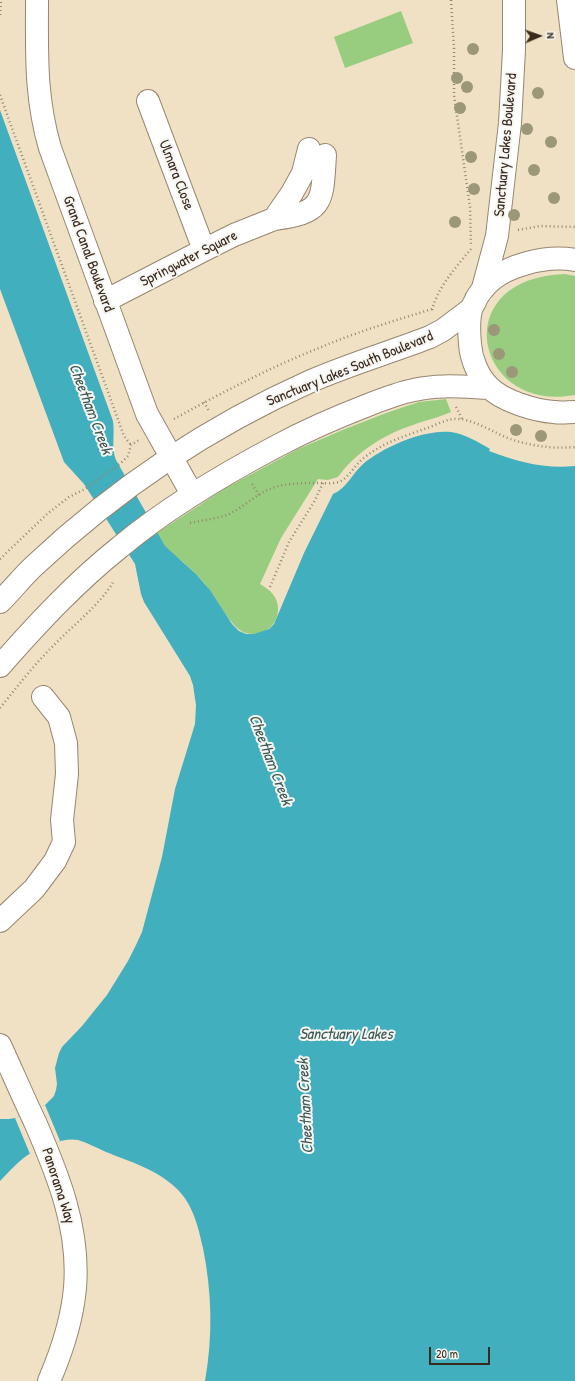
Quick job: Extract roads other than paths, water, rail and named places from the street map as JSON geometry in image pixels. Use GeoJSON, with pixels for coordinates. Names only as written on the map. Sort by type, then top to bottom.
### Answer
{"type":"FeatureCollection","features":[{"type":"Feature","properties":{"kind":"street","name":"Grand Canal Boulevard"},"geometry":{"type":"LineString","coordinates":[[37,0],[37,79],[44,128],[50,148],[147,414],[170,458],[192,494]]}},
{"type":"Feature","properties":{"kind":"street","name":"Sanctuary Lakes Boulevard"},"geometry":{"type":"LineString","coordinates":[[483,288],[497,236],[510,123],[514,50],[514,0]]}},
{"type":"Feature","properties":{"kind":"street"},"geometry":{"type":"LineString","coordinates":[[568,0],[575,58]]}},
{"type":"Feature","properties":{"kind":"street","name":"Ulmara Close"},"geometry":{"type":"LineString","coordinates":[[148,101],[204,250]]}},
{"type":"Feature","properties":{"kind":"street","name":"Springwater Square"},"geometry":{"type":"LineString","coordinates":[[105,301],[234,235],[274,219],[292,193],[317,149]]}},
{"type":"Feature","properties":{"kind":"street"},"geometry":{"type":"LineString","coordinates":[[489,388],[478,371],[471,354],[468,332],[471,309],[483,288],[496,277],[524,264],[541,259],[575,260]]}},
{"type":"Feature","properties":{"kind":"street","name":"Sanctuary Lakes South Boulevard"},"geometry":{"type":"LineString","coordinates":[[0,602],[34,565],[99,510],[170,458],[219,428],[265,403],[312,381],[437,334],[471,309]]}},
{"type":"Feature","properties":{"kind":"street"},"geometry":{"type":"LineString","coordinates":[[0,666],[31,630],[59,602],[119,547],[154,521],[192,494],[239,466],[296,436],[340,416],[381,400],[414,390],[428,387],[451,386],[489,388],[514,402],[535,409],[555,412],[575,412]]}},
{"type":"Feature","properties":{"kind":"street"},"geometry":{"type":"LineString","coordinates":[[0,921],[34,889],[55,861],[64,842],[62,820],[66,774],[66,743],[59,717],[43,697]]}},
{"type":"Feature","properties":{"kind":"street","name":"Panorama Way"},"geometry":{"type":"LineString","coordinates":[[0,1045],[46,1147],[58,1178],[70,1217],[74,1245],[75,1270],[72,1314],[66,1337],[49,1381]]}},
{"type":"Feature","properties":{"kind":"water","name":"Sanctuary Lakes"},"geometry":{"type":"Polygon","coordinates":[[[0,110],[113,421],[114,451],[116,460],[165,546],[196,574],[210,590],[232,624],[239,631],[246,634],[254,634],[269,629],[274,624],[304,553],[333,494],[346,485],[363,464],[381,451],[404,440],[417,436],[429,433],[451,432],[471,439],[490,449],[489,451],[531,464],[564,467],[575,466],[575,1381],[205,1381],[208,1364],[210,1331],[210,1298],[206,1265],[197,1224],[191,1208],[176,1188],[152,1171],[73,1139],[54,1143],[31,1153],[18,1163],[0,1181],[0,1119],[15,1118],[45,1105],[54,1096],[57,1084],[55,1068],[62,1047],[82,1026],[107,995],[128,961],[142,932],[162,857],[175,789],[195,724],[196,705],[190,676],[144,602],[135,564],[84,484],[64,462],[0,289],[0,110]]]}},
{"type":"Feature","properties":{"kind":"water label","name":"Cheetham Creek"},"geometry":{"type":"Point","coordinates":[90,409]}},
{"type":"Feature","properties":{"kind":"water label","name":"Cheetham Creek"},"geometry":{"type":"Point","coordinates":[270,760]}},
{"type":"Feature","properties":{"kind":"water label","name":"Cheetham Creek"},"geometry":{"type":"Point","coordinates":[306,1106]}}]}
